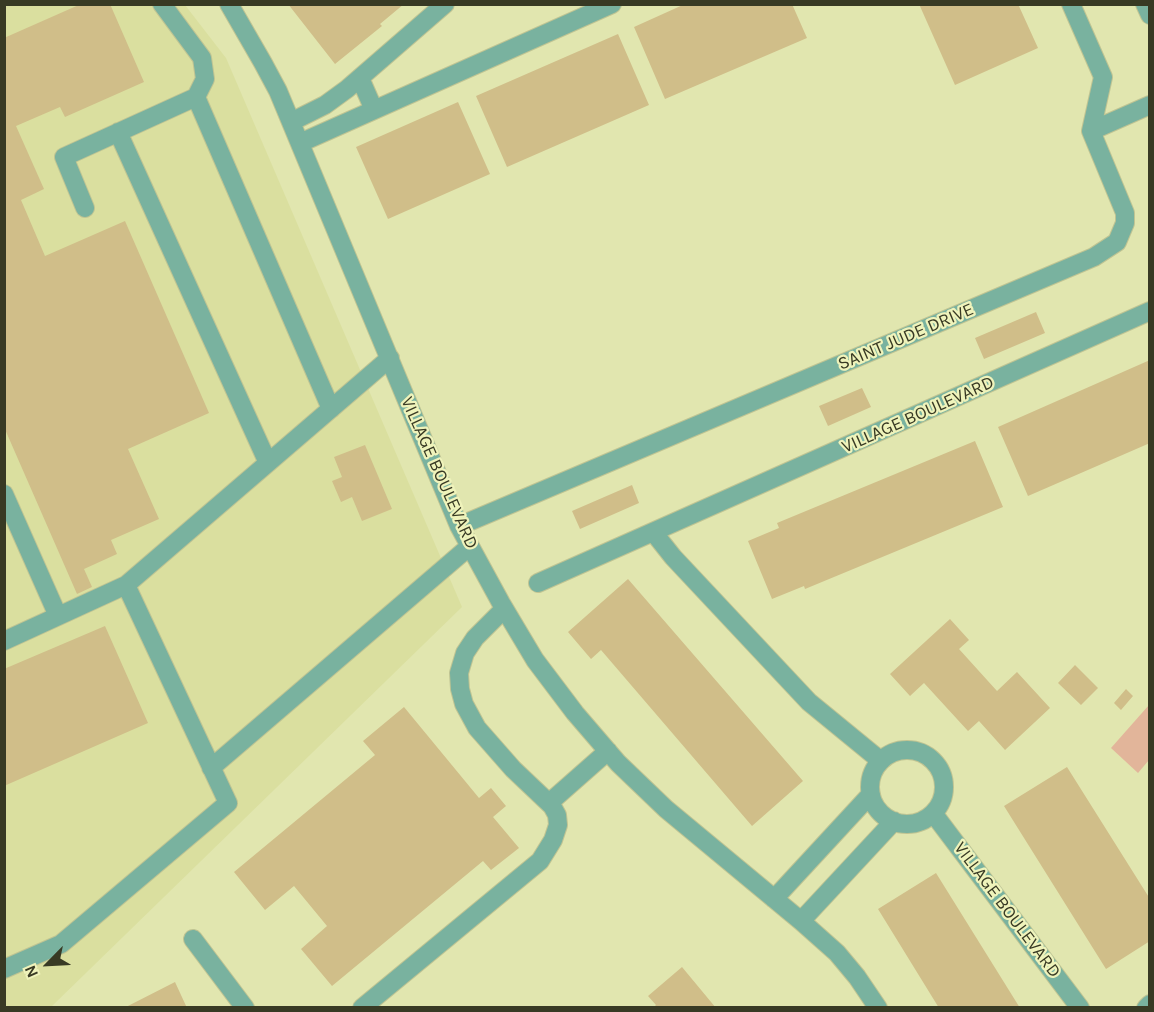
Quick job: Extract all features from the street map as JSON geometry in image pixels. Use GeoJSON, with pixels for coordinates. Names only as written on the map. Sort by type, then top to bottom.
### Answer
{"type":"FeatureCollection","features":[{"type":"Feature","properties":{"kind":"street"},"geometry":{"type":"LineString","coordinates":[[85,208],[64,157],[196,97],[205,79],[202,58],[162,4]]}},
{"type":"Feature","properties":{"kind":"street","name":"VILLAGE BOULEVARD"},"geometry":{"type":"LineString","coordinates":[[229,4],[264,63],[291,122],[459,526],[504,609],[542,669],[575,713],[608,751],[666,809],[837,953],[878,1008]]}},
{"type":"Feature","properties":{"kind":"street"},"geometry":{"type":"LineString","coordinates":[[291,122],[325,105],[360,78],[445,4]]}},
{"type":"Feature","properties":{"kind":"street"},"geometry":{"type":"LineString","coordinates":[[300,143],[612,4]]}},
{"type":"Feature","properties":{"kind":"street"},"geometry":{"type":"LineString","coordinates":[[1071,4],[1103,76],[1091,131]]}},
{"type":"Feature","properties":{"kind":"street"},"geometry":{"type":"LineString","coordinates":[[1145,4],[1149,15]]}},
{"type":"Feature","properties":{"kind":"street"},"geometry":{"type":"LineString","coordinates":[[360,78],[374,110]]}},
{"type":"Feature","properties":{"kind":"street"},"geometry":{"type":"LineString","coordinates":[[196,97],[331,409]]}},
{"type":"Feature","properties":{"kind":"street"},"geometry":{"type":"LineString","coordinates":[[1091,131],[1149,105]]}},
{"type":"Feature","properties":{"kind":"street","name":"SAINT JUDE DRIVE"},"geometry":{"type":"LineString","coordinates":[[459,526],[1094,257],[1116,242],[1125,223],[1125,213],[1091,131]]}},
{"type":"Feature","properties":{"kind":"street"},"geometry":{"type":"LineString","coordinates":[[118,132],[268,463]]}},
{"type":"Feature","properties":{"kind":"street","name":"VILLAGE BOULEVARD"},"geometry":{"type":"LineString","coordinates":[[538,584],[1149,311]]}},
{"type":"Feature","properties":{"kind":"street"},"geometry":{"type":"LineString","coordinates":[[4,640],[126,585],[390,358]]}},
{"type":"Feature","properties":{"kind":"street"},"geometry":{"type":"LineString","coordinates":[[4,494],[58,616]]}},
{"type":"Feature","properties":{"kind":"street"},"geometry":{"type":"LineString","coordinates":[[654,533],[673,557],[809,702],[881,760]]}},
{"type":"Feature","properties":{"kind":"street"},"geometry":{"type":"LineString","coordinates":[[212,768],[470,546]]}},
{"type":"Feature","properties":{"kind":"street"},"geometry":{"type":"LineString","coordinates":[[4,969],[61,944],[228,803],[126,585]]}},
{"type":"Feature","properties":{"kind":"street"},"geometry":{"type":"LineString","coordinates":[[362,1008],[540,861],[553,840],[558,825],[557,815],[549,803],[513,769],[477,728],[460,689],[459,673],[465,653],[475,638],[504,609]]}},
{"type":"Feature","properties":{"kind":"street"},"geometry":{"type":"LineString","coordinates":[[549,803],[608,751]]}},
{"type":"Feature","properties":{"kind":"street"},"geometry":{"type":"LineString","coordinates":[[915,751],[935,763],[944,786],[942,798],[933,813],[917,823],[906,824],[883,815],[875,806],[870,782],[881,760],[897,752],[915,751]]}},
{"type":"Feature","properties":{"kind":"street"},"geometry":{"type":"LineString","coordinates":[[774,899],[871,794]]}},
{"type":"Feature","properties":{"kind":"street","name":"VILLAGE BOULEVARD"},"geometry":{"type":"LineString","coordinates":[[933,813],[1080,1008]]}},
{"type":"Feature","properties":{"kind":"street"},"geometry":{"type":"LineString","coordinates":[[801,921],[894,821]]}},
{"type":"Feature","properties":{"kind":"street"},"geometry":{"type":"LineString","coordinates":[[193,939],[245,1008]]}},
{"type":"Feature","properties":{"kind":"street"},"geometry":{"type":"LineString","coordinates":[[1146,1008],[1149,1004]]}},
{"type":"Feature","properties":{"kind":"shaded area"},"geometry":{"type":"Polygon","coordinates":[[[5,5],[185,5],[226,58],[462,607],[51,1007],[5,1008],[5,5]]]}},
{"type":"Feature","properties":{"kind":"shaded area"},"geometry":{"type":"Polygon","coordinates":[[[1149,705],[1149,760],[1138,773],[1111,748],[1149,705]]]}},
{"type":"Feature","properties":{"kind":"building"},"geometry":{"type":"Polygon","coordinates":[[[81,4],[110,4],[144,82],[65,117],[60,107],[16,126],[44,189],[21,200],[45,256],[125,221],[209,413],[128,449],[159,519],[111,540],[117,554],[84,569],[92,587],[77,594],[4,427],[4,38],[81,4]]]}},
{"type":"Feature","properties":{"kind":"building"},"geometry":{"type":"Polygon","coordinates":[[[288,4],[404,4],[380,24],[382,26],[335,64],[288,4]]]}},
{"type":"Feature","properties":{"kind":"building"},"geometry":{"type":"Polygon","coordinates":[[[685,4],[792,4],[807,38],[665,99],[634,27],[685,4]]]}},
{"type":"Feature","properties":{"kind":"building"},"geometry":{"type":"Polygon","coordinates":[[[919,4],[1018,4],[1038,48],[955,85],[919,4]]]}},
{"type":"Feature","properties":{"kind":"building"},"geometry":{"type":"Polygon","coordinates":[[[618,34],[649,105],[507,167],[476,96],[618,34]]]}},
{"type":"Feature","properties":{"kind":"building"},"geometry":{"type":"Polygon","coordinates":[[[458,102],[490,174],[388,219],[356,147],[458,102]]]}},
{"type":"Feature","properties":{"kind":"building"},"geometry":{"type":"Polygon","coordinates":[[[1036,312],[1045,333],[984,359],[975,338],[1036,312]]]}},
{"type":"Feature","properties":{"kind":"building"},"geometry":{"type":"Polygon","coordinates":[[[1150,360],[1150,443],[1028,496],[998,427],[1150,360]]]}},
{"type":"Feature","properties":{"kind":"building"},"geometry":{"type":"Polygon","coordinates":[[[862,388],[871,407],[828,426],[819,406],[862,388]]]}},
{"type":"Feature","properties":{"kind":"building"},"geometry":{"type":"Polygon","coordinates":[[[975,441],[1003,507],[805,589],[804,586],[772,599],[748,541],[779,528],[777,523],[975,441]]]}},
{"type":"Feature","properties":{"kind":"building"},"geometry":{"type":"Polygon","coordinates":[[[365,445],[392,509],[362,521],[352,497],[341,502],[332,481],[342,477],[334,457],[365,445]]]}},
{"type":"Feature","properties":{"kind":"building"},"geometry":{"type":"Polygon","coordinates":[[[632,485],[639,503],[580,529],[572,511],[632,485]]]}},
{"type":"Feature","properties":{"kind":"building"},"geometry":{"type":"Polygon","coordinates":[[[628,579],[803,781],[752,826],[601,650],[591,659],[568,632],[628,579]]]}},
{"type":"Feature","properties":{"kind":"building"},"geometry":{"type":"Polygon","coordinates":[[[950,619],[969,640],[959,649],[997,691],[1017,672],[1050,708],[1005,750],[979,721],[968,731],[924,683],[910,696],[890,674],[950,619]]]}},
{"type":"Feature","properties":{"kind":"building"},"geometry":{"type":"Polygon","coordinates":[[[105,626],[148,723],[4,786],[4,669],[105,626]]]}},
{"type":"Feature","properties":{"kind":"building"},"geometry":{"type":"Polygon","coordinates":[[[1075,665],[1098,688],[1081,705],[1058,683],[1075,665]]]}},
{"type":"Feature","properties":{"kind":"building"},"geometry":{"type":"Polygon","coordinates":[[[1126,689],[1133,696],[1121,710],[1114,703],[1126,689]]]}},
{"type":"Feature","properties":{"kind":"building"},"geometry":{"type":"Polygon","coordinates":[[[404,707],[479,798],[491,788],[506,806],[493,817],[519,848],[491,870],[483,861],[332,986],[301,949],[327,926],[294,886],[265,910],[234,872],[375,755],[363,741],[404,707]]]}},
{"type":"Feature","properties":{"kind":"building"},"geometry":{"type":"Polygon","coordinates":[[[1067,767],[1150,899],[1150,941],[1106,969],[1004,806],[1067,767]]]}},
{"type":"Feature","properties":{"kind":"building"},"geometry":{"type":"Polygon","coordinates":[[[936,873],[1020,1008],[939,1008],[878,909],[936,873]]]}},
{"type":"Feature","properties":{"kind":"building"},"geometry":{"type":"Polygon","coordinates":[[[682,967],[716,1008],[653,1008],[656,1005],[648,996],[682,967]]]}},
{"type":"Feature","properties":{"kind":"building"},"geometry":{"type":"Polygon","coordinates":[[[175,982],[187,1008],[124,1008],[175,982]]]}}]}
